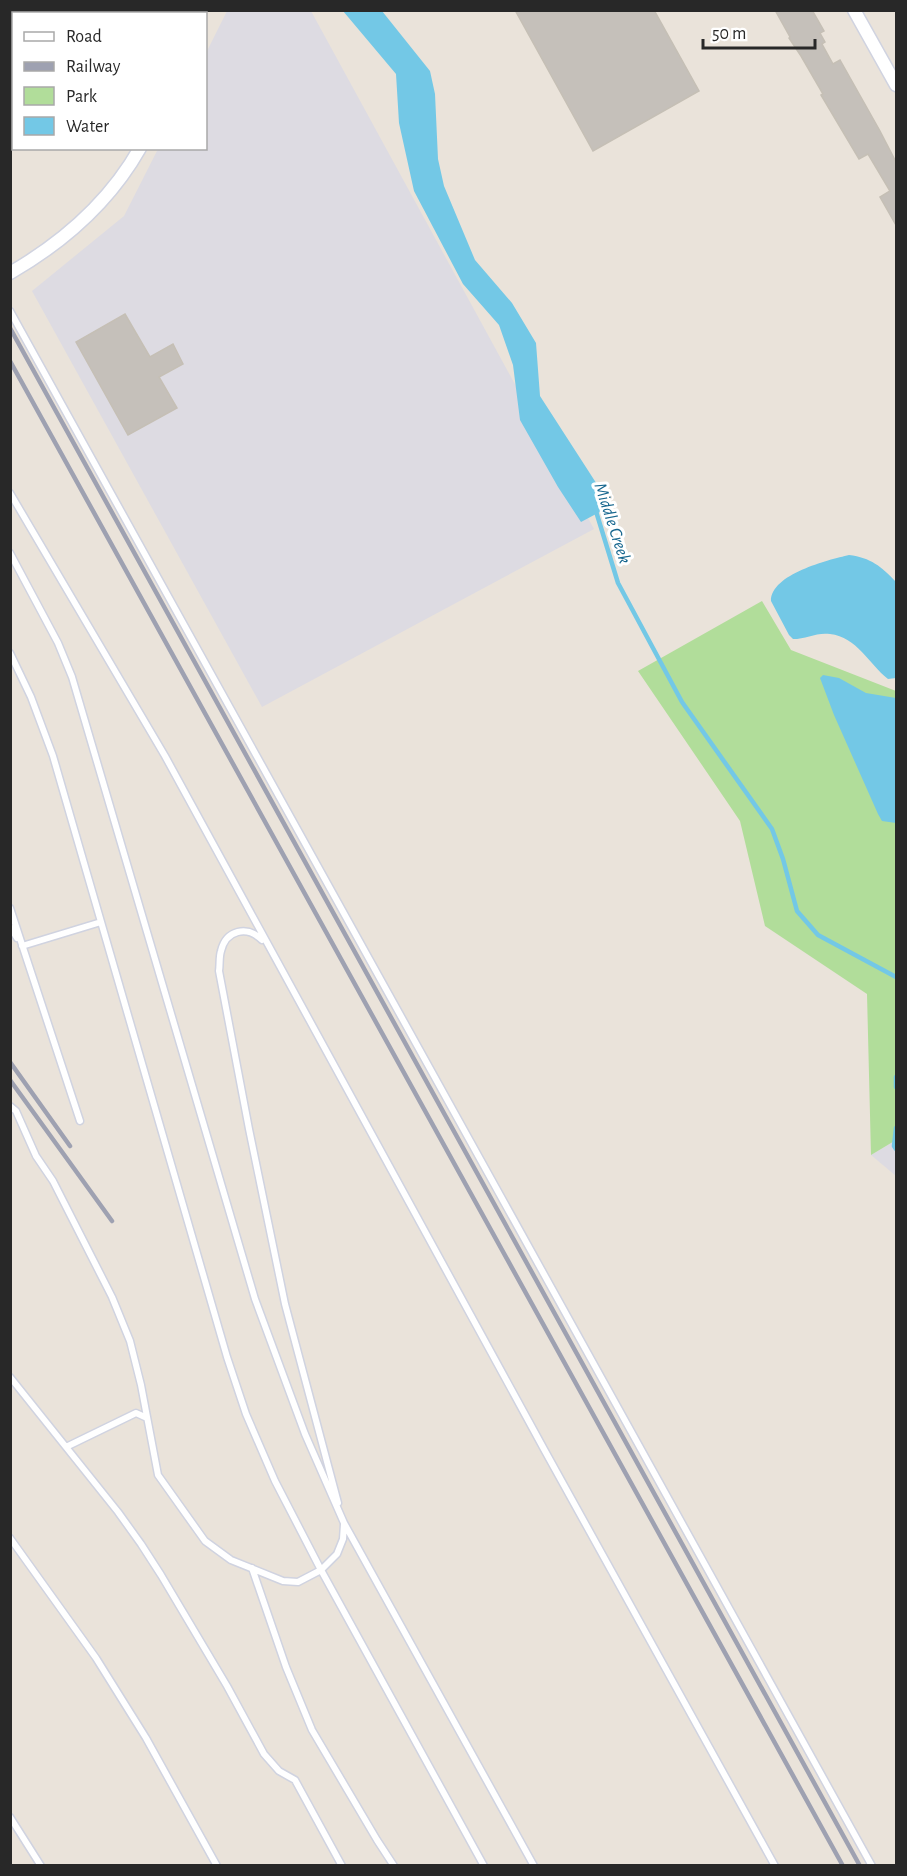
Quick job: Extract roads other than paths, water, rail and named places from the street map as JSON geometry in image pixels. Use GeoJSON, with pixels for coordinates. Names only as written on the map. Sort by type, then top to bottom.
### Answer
{"type":"FeatureCollection","features":[{"type":"Feature","properties":{"kind":"street"},"geometry":{"type":"LineString","coordinates":[[855,10],[897,85]]}},
{"type":"Feature","properties":{"kind":"street"},"geometry":{"type":"LineString","coordinates":[[10,273],[57,242],[86,217],[111,189],[139,150]]}},
{"type":"Feature","properties":{"kind":"lane"},"geometry":{"type":"LineString","coordinates":[[10,311],[872,1866]]}},
{"type":"Feature","properties":{"kind":"lane"},"geometry":{"type":"LineString","coordinates":[[10,493],[160,746],[775,1866]]}},
{"type":"Feature","properties":{"kind":"lane"},"geometry":{"type":"LineString","coordinates":[[10,553],[58,643],[72,677],[255,1299],[305,1434],[344,1523],[534,1866]]}},
{"type":"Feature","properties":{"kind":"lane"},"geometry":{"type":"LineString","coordinates":[[10,653],[31,697],[53,756],[227,1357],[246,1414],[275,1481],[321,1570],[484,1866]]}},
{"type":"Feature","properties":{"kind":"lane"},"geometry":{"type":"LineString","coordinates":[[10,908],[80,1121]]}},
{"type":"Feature","properties":{"kind":"lane"},"geometry":{"type":"LineString","coordinates":[[22,946],[101,922]]}},
{"type":"Feature","properties":{"kind":"lane"},"geometry":{"type":"LineString","coordinates":[[10,927],[22,946]]}},
{"type":"Feature","properties":{"kind":"lane"},"geometry":{"type":"LineString","coordinates":[[10,1106],[16,1111],[36,1156],[53,1181],[112,1297],[130,1341],[158,1475],[205,1541],[231,1560],[283,1581],[298,1582],[321,1570],[337,1554],[343,1539],[344,1523],[285,1304],[219,971],[220,951],[226,939],[235,933],[255,932],[267,944]]}},
{"type":"Feature","properties":{"kind":"lane"},"geometry":{"type":"LineString","coordinates":[[10,1377],[118,1512],[156,1567],[227,1686],[264,1754],[279,1771],[295,1780],[342,1866]]}},
{"type":"Feature","properties":{"kind":"lane"},"geometry":{"type":"LineString","coordinates":[[66,1447],[136,1413],[147,1418]]}},
{"type":"Feature","properties":{"kind":"lane"},"geometry":{"type":"LineString","coordinates":[[10,1538],[96,1658],[146,1738],[217,1866]]}},
{"type":"Feature","properties":{"kind":"lane"},"geometry":{"type":"LineString","coordinates":[[252,1568],[286,1667],[312,1730],[376,1840],[394,1866]]}},
{"type":"Feature","properties":{"kind":"lane"},"geometry":{"type":"LineString","coordinates":[[10,1817],[41,1866]]}},
{"type":"Feature","properties":{"kind":"water"},"geometry":{"type":"Polygon","coordinates":[[[343,11],[382,11],[430,71],[435,94],[438,159],[444,186],[475,260],[512,303],[536,343],[540,396],[611,506],[581,522],[520,420],[513,365],[499,325],[463,284],[414,191],[399,123],[396,74],[343,11]]]}},
{"type":"Feature","properties":{"kind":"water"},"geometry":{"type":"Polygon","coordinates":[[[849,555],[864,558],[875,564],[896,582],[896,678],[888,679],[862,652],[848,640],[839,636],[825,634],[793,639],[771,601],[773,591],[790,576],[828,560],[849,555]]]}},
{"type":"Feature","properties":{"kind":"water"},"geometry":{"type":"Polygon","coordinates":[[[823,675],[839,678],[866,693],[896,698],[896,823],[882,821],[878,814],[834,715],[820,678],[823,675]]]}},
{"type":"Feature","properties":{"kind":"waterway","name":"Middle Creek"},"geometry":{"type":"LineString","coordinates":[[595,508],[618,583],[682,702],[772,829],[797,911],[818,935],[896,977]]}},
{"type":"Feature","properties":{"kind":"waterway","name":"Middle Creek"},"geometry":{"type":"LineString","coordinates":[[896,1077],[896,1087]]}},
{"type":"Feature","properties":{"kind":"waterway","name":"Middle Creek"},"geometry":{"type":"LineString","coordinates":[[896,1128],[894,1146],[896,1149]]}},
{"type":"Feature","properties":{"kind":"railway"},"geometry":{"type":"LineString","coordinates":[[10,328],[860,1866]]}},
{"type":"Feature","properties":{"kind":"railway"},"geometry":{"type":"LineString","coordinates":[[10,361],[843,1866]]}},
{"type":"Feature","properties":{"kind":"railway"},"geometry":{"type":"LineString","coordinates":[[10,1062],[70,1146]]}},
{"type":"Feature","properties":{"kind":"railway"},"geometry":{"type":"LineString","coordinates":[[10,1080],[112,1221]]}}]}
